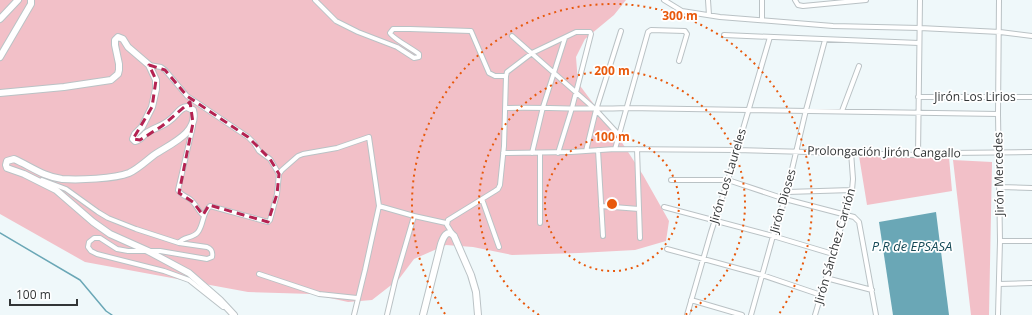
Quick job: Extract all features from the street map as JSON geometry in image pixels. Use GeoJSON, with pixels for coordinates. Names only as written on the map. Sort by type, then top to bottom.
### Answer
{"type":"FeatureCollection","features":[{"type":"Feature","properties":{"kind":"street"},"geometry":{"type":"LineString","coordinates":[[0,20],[18,0]]}},
{"type":"Feature","properties":{"kind":"street"},"geometry":{"type":"LineString","coordinates":[[0,57],[31,4],[31,0]]}},
{"type":"Feature","properties":{"kind":"street"},"geometry":{"type":"LineString","coordinates":[[315,0],[336,22],[397,47],[414,58],[419,57],[419,54],[392,37],[390,33],[391,31],[410,29],[471,31],[489,73],[495,76],[506,76]]}},
{"type":"Feature","properties":{"kind":"street"},"geometry":{"type":"LineString","coordinates":[[664,0],[682,10],[709,15],[833,26],[1000,32],[1032,36]]}},
{"type":"Feature","properties":{"kind":"street"},"geometry":{"type":"LineString","coordinates":[[708,0],[709,15]]}},
{"type":"Feature","properties":{"kind":"street"},"geometry":{"type":"LineString","coordinates":[[762,0],[762,20]]}},
{"type":"Feature","properties":{"kind":"street"},"geometry":{"type":"LineString","coordinates":[[795,0],[798,5],[803,6],[866,0]]}},
{"type":"Feature","properties":{"kind":"street"},"geometry":{"type":"LineString","coordinates":[[918,155],[920,0]]}},
{"type":"Feature","properties":{"kind":"street","name":"Jirón Mercedes"},"geometry":{"type":"LineString","coordinates":[[998,315],[1000,241],[1000,153],[998,114],[1000,32],[999,0]]}},
{"type":"Feature","properties":{"kind":"street"},"geometry":{"type":"LineString","coordinates":[[586,151],[596,110],[621,31]]}},
{"type":"Feature","properties":{"kind":"street"},"geometry":{"type":"LineString","coordinates":[[615,149],[650,31],[685,31],[687,34],[679,61]]}},
{"type":"Feature","properties":{"kind":"street"},"geometry":{"type":"LineString","coordinates":[[446,223],[450,218],[498,189],[500,185],[507,72],[532,53],[576,32],[590,32],[591,34],[576,93],[558,153]]}},
{"type":"Feature","properties":{"kind":"street"},"geometry":{"type":"LineString","coordinates":[[724,35],[919,43]]}},
{"type":"Feature","properties":{"kind":"street"},"geometry":{"type":"LineString","coordinates":[[512,36],[596,110],[619,135]]}},
{"type":"Feature","properties":{"kind":"street"},"geometry":{"type":"LineString","coordinates":[[0,93],[64,87],[111,80],[118,74],[119,70],[115,45],[115,40],[118,37],[123,39],[128,47],[150,65],[165,70],[187,96],[248,137],[259,150],[270,159],[279,174],[277,194],[270,220],[268,222],[210,206],[204,215],[198,232],[182,239],[179,242]]}},
{"type":"Feature","properties":{"kind":"street","name":"Jirón Los Laureles"},"geometry":{"type":"LineString","coordinates":[[687,315],[770,37]]}},
{"type":"Feature","properties":{"kind":"street"},"geometry":{"type":"LineString","coordinates":[[532,153],[543,107],[564,38]]}},
{"type":"Feature","properties":{"kind":"street","name":"Jirón Dioses"},"geometry":{"type":"LineString","coordinates":[[751,315],[787,192],[806,110],[825,40]]}},
{"type":"Feature","properties":{"kind":"street"},"geometry":{"type":"LineString","coordinates":[[150,65],[156,80],[156,89],[152,106],[142,128],[135,134],[133,139],[135,141],[140,140],[154,129],[162,126],[184,107],[190,107],[193,110],[193,123],[178,190],[181,195],[194,202],[201,214],[204,215]]}},
{"type":"Feature","properties":{"kind":"street"},"geometry":{"type":"LineString","coordinates":[[842,111],[858,66]]}},
{"type":"Feature","properties":{"kind":"street","name":"Jirón Los Lirios"},"geometry":{"type":"LineString","coordinates":[[918,97],[1032,97]]}},
{"type":"Feature","properties":{"kind":"street"},"geometry":{"type":"LineString","coordinates":[[505,108],[543,107],[596,110],[627,108],[806,110],[998,114]]}},
{"type":"Feature","properties":{"kind":"street"},"geometry":{"type":"LineString","coordinates":[[7,168],[7,161],[14,160],[47,175],[62,178],[85,179],[121,175],[135,170],[156,154],[179,140],[188,131],[193,123]]}},
{"type":"Feature","properties":{"kind":"street"},"geometry":{"type":"LineString","coordinates":[[279,174],[292,161],[303,154],[337,148],[369,137],[379,206],[354,315]]}},
{"type":"Feature","properties":{"kind":"street","name":"Prolongación Jirón Cangallo"},"geometry":{"type":"LineString","coordinates":[[503,153],[558,153],[615,149],[851,152],[918,155],[1032,152]]}},
{"type":"Feature","properties":{"kind":"street"},"geometry":{"type":"LineString","coordinates":[[637,149],[640,238]]}},
{"type":"Feature","properties":{"kind":"street"},"geometry":{"type":"LineString","coordinates":[[598,150],[603,236]]}},
{"type":"Feature","properties":{"kind":"street","name":"Jirón Sánchez Carrión"},"geometry":{"type":"LineString","coordinates":[[815,315],[852,190],[854,178],[851,152]]}},
{"type":"Feature","properties":{"kind":"street"},"geometry":{"type":"LineString","coordinates":[[540,153],[540,223]]}},
{"type":"Feature","properties":{"kind":"street"},"geometry":{"type":"LineString","coordinates":[[0,165],[66,189],[108,218],[136,229],[179,242],[207,247],[212,251],[212,257],[207,259],[160,251],[128,251],[117,249],[100,238],[94,238],[88,247],[91,251],[97,254],[164,271],[189,280],[233,315]]}},
{"type":"Feature","properties":{"kind":"street"},"geometry":{"type":"LineString","coordinates":[[24,174],[56,190],[103,230],[148,251],[195,277],[220,300],[233,315]]}},
{"type":"Feature","properties":{"kind":"street"},"geometry":{"type":"LineString","coordinates":[[671,180],[728,180],[785,199],[854,217],[859,222],[876,315]]}},
{"type":"Feature","properties":{"kind":"street"},"geometry":{"type":"LineString","coordinates":[[999,187],[1032,188]]}},
{"type":"Feature","properties":{"kind":"street"},"geometry":{"type":"LineString","coordinates":[[787,192],[852,190]]}},
{"type":"Feature","properties":{"kind":"street"},"geometry":{"type":"LineString","coordinates":[[482,199],[499,247]]}},
{"type":"Feature","properties":{"kind":"street"},"geometry":{"type":"LineString","coordinates":[[379,206],[446,223],[464,256],[471,275],[476,292],[478,315]]}},
{"type":"Feature","properties":{"kind":"street"},"geometry":{"type":"LineString","coordinates":[[601,206],[639,209]]}},
{"type":"Feature","properties":{"kind":"street"},"geometry":{"type":"LineString","coordinates":[[664,207],[834,254]]}},
{"type":"Feature","properties":{"kind":"street"},"geometry":{"type":"LineString","coordinates":[[387,315],[395,281],[414,216]]}},
{"type":"Feature","properties":{"kind":"street"},"geometry":{"type":"LineString","coordinates":[[423,315],[443,238],[445,234],[449,232],[452,233]]}},
{"type":"Feature","properties":{"kind":"street"},"geometry":{"type":"LineString","coordinates":[[1000,241],[1032,242]]}},
{"type":"Feature","properties":{"kind":"street"},"geometry":{"type":"LineString","coordinates":[[667,249],[822,295]]}},
{"type":"Feature","properties":{"kind":"street"},"geometry":{"type":"LineString","coordinates":[[259,274],[319,294],[357,298]]}},
{"type":"Feature","properties":{"kind":"street"},"geometry":{"type":"LineString","coordinates":[[826,278],[872,290]]}},
{"type":"Feature","properties":{"kind":"street"},"geometry":{"type":"LineString","coordinates":[[999,284],[1032,283]]}},
{"type":"Feature","properties":{"kind":"street"},"geometry":{"type":"LineString","coordinates":[[691,300],[742,315]]}},
{"type":"Feature","properties":{"kind":"highlighted area"},"geometry":{"type":"Polygon","coordinates":[[[149,65],[165,70],[187,96],[248,137],[270,159],[279,174],[277,194],[268,222],[209,205],[203,215],[193,202],[179,193],[193,123],[190,102],[162,126],[140,140],[133,139],[152,107],[156,80],[149,65]]]}},
{"type":"Feature","properties":{"kind":"shaded area"},"geometry":{"type":"Polygon","coordinates":[[[0,0],[626,0],[614,15],[585,39],[576,57],[578,83],[619,138],[643,175],[669,221],[666,241],[635,250],[512,255],[473,247],[446,245],[414,259],[399,279],[372,300],[348,302],[312,294],[248,292],[85,262],[0,214],[0,0]]]}},
{"type":"Feature","properties":{"kind":"shaded area"},"geometry":{"type":"Polygon","coordinates":[[[859,156],[949,157],[952,191],[867,205],[859,156]]]}},
{"type":"Feature","properties":{"kind":"shaded area"},"geometry":{"type":"Polygon","coordinates":[[[953,160],[992,162],[989,315],[971,315],[953,160]]]}},
{"type":"Feature","properties":{"kind":"water","name":"P.R de EPSASA"},"geometry":{"type":"Polygon","coordinates":[[[936,212],[949,315],[893,315],[879,222],[936,212]]]}},
{"type":"Feature","properties":{"kind":"waterway"},"geometry":{"type":"LineString","coordinates":[[0,233],[80,280],[106,311],[112,315]]}}]}
